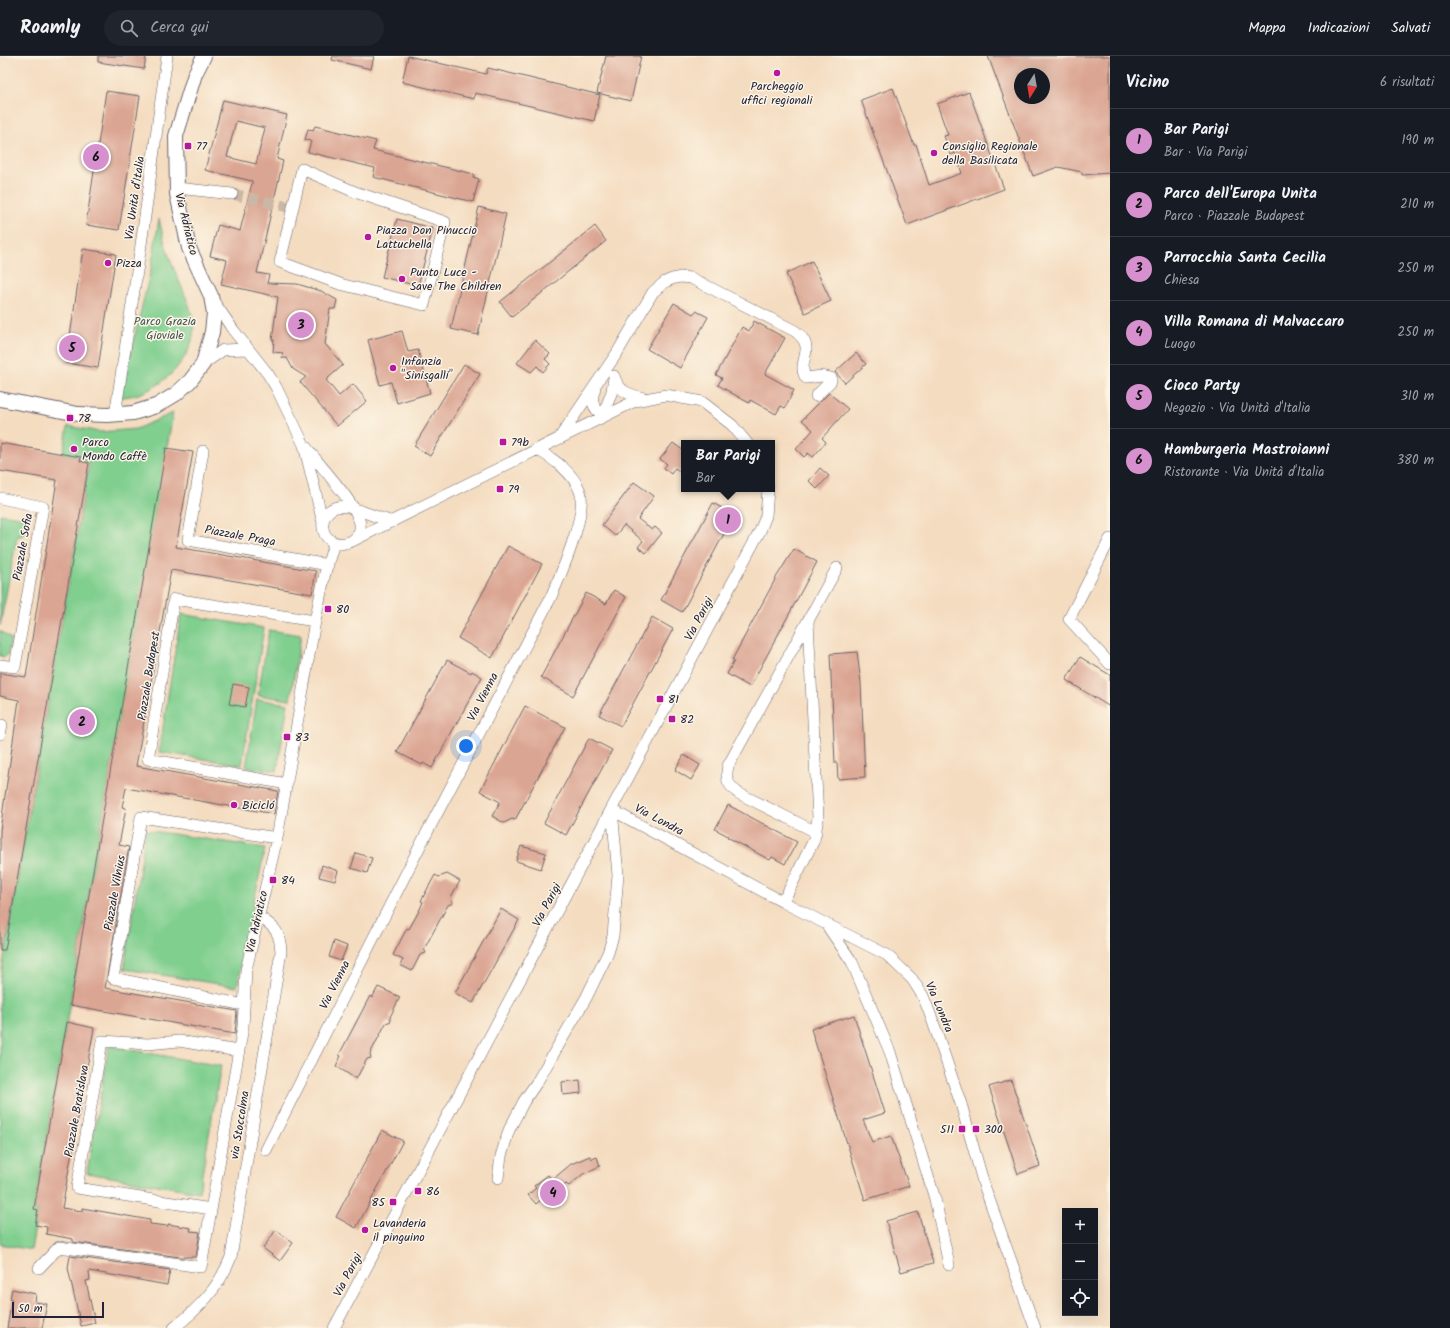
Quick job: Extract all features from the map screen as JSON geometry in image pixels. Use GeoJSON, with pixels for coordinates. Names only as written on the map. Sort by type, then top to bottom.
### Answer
{"type":"FeatureCollection","features":[{"type":"Feature","properties":{"kind":"street","name":"Via Unità d'Italia"},"geometry":{"type":"LineString","coordinates":[[115,415],[141,245],[167,56]]}},
{"type":"Feature","properties":{"kind":"street","name":"Via Adriatico"},"geometry":{"type":"LineString","coordinates":[[39,1268],[60,1246],[201,1267],[243,1027],[246,970],[277,838],[288,784],[315,621],[334,542],[325,534],[304,445],[276,387],[268,374],[247,349],[211,296],[189,248],[177,188],[176,136],[195,74],[204,56]]}},
{"type":"Feature","properties":{"kind":"street"},"geometry":{"type":"LineString","coordinates":[[302,168],[355,192],[445,222],[424,305],[340,284],[280,262],[302,168]]}},
{"type":"Feature","properties":{"kind":"street"},"geometry":{"type":"LineString","coordinates":[[177,188],[232,194]]}},
{"type":"Feature","properties":{"kind":"street"},"geometry":{"type":"LineString","coordinates":[[560,438],[617,353],[653,292],[665,282],[680,277],[691,278],[795,331],[804,338],[807,343],[803,373],[806,378],[822,376],[831,378],[831,381],[816,396]]}},
{"type":"Feature","properties":{"kind":"street","name":"Via Adriatico"},"geometry":{"type":"LineString","coordinates":[[203,364],[212,332],[214,313],[211,296]]}},
{"type":"Feature","properties":{"kind":"street","name":"Via Adriatico"},"geometry":{"type":"LineString","coordinates":[[0,400],[78,414],[115,415],[133,413],[156,406],[176,394],[190,381],[203,364],[223,350],[247,349]]}},
{"type":"Feature","properties":{"kind":"street"},"geometry":{"type":"LineString","coordinates":[[603,416],[612,391],[617,353]]}},
{"type":"Feature","properties":{"kind":"street"},"geometry":{"type":"LineString","coordinates":[[614,376],[617,385],[623,391],[634,396],[647,399]]}},
{"type":"Feature","properties":{"kind":"street"},"geometry":{"type":"LineString","coordinates":[[598,380],[592,402],[595,409],[603,416]]}},
{"type":"Feature","properties":{"kind":"street"},"geometry":{"type":"LineString","coordinates":[[334,542],[343,544],[352,541],[635,401],[666,395],[702,402],[732,425],[744,440]]}},
{"type":"Feature","properties":{"kind":"street","name":"Via Adriatico"},"geometry":{"type":"LineString","coordinates":[[304,445],[358,516],[360,528],[357,537],[352,541]]}},
{"type":"Feature","properties":{"kind":"street","name":"Via Vienna"},"geometry":{"type":"LineString","coordinates":[[266,1150],[422,842],[550,599],[566,561],[581,507],[580,492],[572,477],[563,467],[537,449]]}},
{"type":"Feature","properties":{"kind":"street","name":"Piazzale Praga"},"geometry":{"type":"LineString","coordinates":[[203,451],[188,540],[328,565]]}},
{"type":"Feature","properties":{"kind":"street","name":"Via Parigi"},"geometry":{"type":"LineString","coordinates":[[334,1328],[760,531],[766,516],[768,492]]}},
{"type":"Feature","properties":{"kind":"street","name":"Piazzale Sofia"},"geometry":{"type":"LineString","coordinates":[[0,498],[43,507],[15,667],[0,664]]}},
{"type":"Feature","properties":{"kind":"street"},"geometry":{"type":"LineString","coordinates":[[323,523],[329,511],[341,506],[392,522]]}},
{"type":"Feature","properties":{"kind":"street"},"geometry":{"type":"LineString","coordinates":[[1110,539],[1069,619],[1110,664]]}},
{"type":"Feature","properties":{"kind":"street"},"geometry":{"type":"LineString","coordinates":[[816,832],[738,793],[730,786],[726,774],[728,766],[837,568]]}},
{"type":"Feature","properties":{"kind":"street","name":"Piazzale Budapest"},"geometry":{"type":"LineString","coordinates":[[288,784],[148,759],[174,599],[315,621]]}},
{"type":"Feature","properties":{"kind":"street"},"geometry":{"type":"LineString","coordinates":[[783,902],[809,852],[816,832],[818,818],[808,622]]}},
{"type":"Feature","properties":{"kind":"street"},"geometry":{"type":"LineString","coordinates":[[0,725],[2,725],[0,734]]}},
{"type":"Feature","properties":{"kind":"street"},"geometry":{"type":"LineString","coordinates":[[498,1178],[501,1156],[509,1130],[524,1101],[537,1082],[586,998],[610,948],[613,936],[618,875],[612,810]]}},
{"type":"Feature","properties":{"kind":"street","name":"Via Londra"},"geometry":{"type":"LineString","coordinates":[[612,810],[783,902],[887,955],[912,979],[923,996],[961,1104],[984,1185],[1035,1328]]}},
{"type":"Feature","properties":{"kind":"street","name":"Piazzale Vilnius"},"geometry":{"type":"LineString","coordinates":[[244,1005],[113,978],[141,817],[277,838]]}},
{"type":"Feature","properties":{"kind":"street","name":"via Stoccolma"},"geometry":{"type":"LineString","coordinates":[[174,1328],[204,1302],[217,1286],[231,1257],[282,952],[281,938],[275,927],[258,916]]}},
{"type":"Feature","properties":{"kind":"street"},"geometry":{"type":"LineString","coordinates":[[824,922],[852,962],[890,1052],[935,1199],[949,1265]]}},
{"type":"Feature","properties":{"kind":"street","name":"Piazzale Bratislava"},"geometry":{"type":"LineString","coordinates":[[211,1209],[77,1188],[78,1180],[102,1041],[148,1044],[179,1041],[238,1051]]}},
{"type":"Feature","properties":{"kind":"green space","name":"Parco Grazia Gioviale"},"geometry":{"type":"Polygon","coordinates":[[[159,219],[169,257],[191,310],[193,334],[190,346],[183,359],[167,378],[161,383],[141,393],[127,397],[120,397],[151,269],[159,219]]]}},
{"type":"Feature","properties":{"kind":"green space"},"geometry":{"type":"Polygon","coordinates":[[[173,413],[34,1209],[38,1210],[31,1250],[0,1244],[0,981],[89,463],[80,461],[81,457],[63,454],[68,426],[100,432],[136,429],[173,413]]]}},
{"type":"Feature","properties":{"kind":"green space"},"geometry":{"type":"Polygon","coordinates":[[[0,514],[27,518],[29,525],[27,533],[17,537],[0,626],[0,514]]]}},
{"type":"Feature","properties":{"kind":"green space"},"geometry":{"type":"Polygon","coordinates":[[[181,614],[264,628],[242,765],[159,752],[181,614]]]}},
{"type":"Feature","properties":{"kind":"green space"},"geometry":{"type":"Polygon","coordinates":[[[269,630],[301,635],[290,700],[258,695],[269,630]]]}},
{"type":"Feature","properties":{"kind":"green space"},"geometry":{"type":"Polygon","coordinates":[[[0,631],[11,639],[8,655],[4,657],[0,656],[0,631]]]}},
{"type":"Feature","properties":{"kind":"green space"},"geometry":{"type":"Polygon","coordinates":[[[257,699],[288,704],[277,771],[246,767],[257,699]]]}},
{"type":"Feature","properties":{"kind":"green space"},"geometry":{"type":"Polygon","coordinates":[[[146,830],[265,848],[237,987],[124,969],[146,830]]]}},
{"type":"Feature","properties":{"kind":"green space"},"geometry":{"type":"Polygon","coordinates":[[[109,1046],[221,1066],[199,1192],[87,1173],[109,1046]]]}},
{"type":"Feature","properties":{"kind":"building"},"geometry":{"type":"Polygon","coordinates":[[[98,56],[146,56],[144,69],[98,62],[98,56]]]}},
{"type":"Feature","properties":{"kind":"building"},"geometry":{"type":"Polygon","coordinates":[[[333,56],[374,56],[371,69],[332,60],[333,56]]]}},
{"type":"Feature","properties":{"kind":"building"},"geometry":{"type":"Polygon","coordinates":[[[408,56],[486,74],[488,68],[600,95],[594,121],[475,93],[474,99],[402,82],[408,56]]]}},
{"type":"Feature","properties":{"kind":"building"},"geometry":{"type":"Polygon","coordinates":[[[606,56],[641,56],[631,101],[597,93],[606,56]]]}},
{"type":"Feature","properties":{"kind":"building"},"geometry":{"type":"Polygon","coordinates":[[[988,56],[1110,56],[1110,173],[1082,175],[1082,172],[1058,167],[1033,176],[988,56]]]}},
{"type":"Feature","properties":{"kind":"building"},"geometry":{"type":"Polygon","coordinates":[[[893,88],[914,145],[916,144],[929,185],[962,173],[955,153],[951,155],[944,136],[948,135],[937,104],[969,92],[1004,189],[907,225],[861,100],[893,88]]]}},
{"type":"Feature","properties":{"kind":"building"},"geometry":{"type":"Polygon","coordinates":[[[106,91],[140,96],[119,230],[86,225],[106,91]]]}},
{"type":"Feature","properties":{"kind":"building"},"geometry":{"type":"Polygon","coordinates":[[[223,100],[287,115],[277,159],[283,161],[257,273],[269,275],[267,283],[297,284],[321,291],[337,300],[335,309],[330,309],[325,344],[343,365],[326,380],[339,396],[353,384],[367,401],[337,426],[300,382],[306,377],[293,369],[287,358],[282,358],[283,353],[273,352],[274,340],[272,340],[278,297],[221,284],[227,260],[210,256],[218,225],[240,231],[252,181],[205,170],[223,100]],[[236,121],[227,157],[256,164],[265,128],[236,121]]]}},
{"type":"Feature","properties":{"kind":"building"},"geometry":{"type":"Polygon","coordinates":[[[315,126],[376,141],[373,150],[474,174],[473,177],[479,179],[473,202],[373,177],[375,168],[308,152],[311,141],[305,140],[308,129],[313,130],[315,126]]]}},
{"type":"Feature","properties":{"kind":"building"},"geometry":{"type":"Polygon","coordinates":[[[479,207],[506,214],[478,335],[451,329],[479,207]]]}},
{"type":"Feature","properties":{"kind":"building"},"geometry":{"type":"Polygon","coordinates":[[[397,219],[433,228],[418,286],[382,277],[397,219]]]}},
{"type":"Feature","properties":{"kind":"building"},"geometry":{"type":"Polygon","coordinates":[[[595,226],[606,241],[512,317],[500,302],[595,226]]]}},
{"type":"Feature","properties":{"kind":"building"},"geometry":{"type":"Polygon","coordinates":[[[83,249],[116,254],[98,368],[66,363],[83,249]]]}},
{"type":"Feature","properties":{"kind":"building"},"geometry":{"type":"Polygon","coordinates":[[[812,261],[831,301],[805,313],[786,274],[812,261]]]}},
{"type":"Feature","properties":{"kind":"building"},"geometry":{"type":"Polygon","coordinates":[[[674,303],[693,314],[696,311],[708,317],[680,368],[647,349],[674,303]]]}},
{"type":"Feature","properties":{"kind":"building"},"geometry":{"type":"Polygon","coordinates":[[[754,321],[785,338],[765,374],[794,390],[785,408],[781,406],[776,414],[750,400],[749,403],[718,385],[722,378],[716,375],[742,327],[749,331],[754,321]]]}},
{"type":"Feature","properties":{"kind":"building"},"geometry":{"type":"Polygon","coordinates":[[[402,331],[408,352],[418,350],[430,393],[397,403],[391,382],[380,385],[368,340],[402,331]]]}},
{"type":"Feature","properties":{"kind":"building"},"geometry":{"type":"Polygon","coordinates":[[[535,340],[550,354],[545,359],[550,364],[543,372],[537,366],[531,372],[517,363],[535,340]]]}},
{"type":"Feature","properties":{"kind":"building"},"geometry":{"type":"Polygon","coordinates":[[[856,353],[866,364],[845,383],[835,372],[856,353]]]}},
{"type":"Feature","properties":{"kind":"building"},"geometry":{"type":"Polygon","coordinates":[[[464,364],[480,374],[430,456],[414,446],[464,364]]]}},
{"type":"Feature","properties":{"kind":"building"},"geometry":{"type":"Polygon","coordinates":[[[829,393],[848,409],[822,438],[826,442],[813,457],[808,453],[804,457],[796,449],[813,430],[802,420],[829,393]]]}},
{"type":"Feature","properties":{"kind":"building"},"geometry":{"type":"Polygon","coordinates":[[[0,443],[81,457],[80,461],[89,463],[5,950],[0,950],[0,830],[19,700],[0,696],[0,673],[26,677],[57,480],[0,471],[0,443]]]}},
{"type":"Feature","properties":{"kind":"building"},"geometry":{"type":"Polygon","coordinates":[[[673,443],[681,449],[681,473],[675,468],[671,474],[664,468],[667,464],[660,459],[673,443]]]}},
{"type":"Feature","properties":{"kind":"building"},"geometry":{"type":"Polygon","coordinates":[[[166,448],[193,452],[176,547],[316,571],[312,594],[171,570],[136,766],[278,791],[274,814],[126,788],[122,807],[126,808],[119,845],[129,847],[105,988],[237,1011],[235,1034],[70,1005],[166,448]]]}},
{"type":"Feature","properties":{"kind":"building"},"geometry":{"type":"Polygon","coordinates":[[[820,468],[829,476],[817,489],[809,481],[820,468]]]}},
{"type":"Feature","properties":{"kind":"building"},"geometry":{"type":"Polygon","coordinates":[[[634,482],[654,496],[638,519],[652,530],[655,527],[662,533],[646,553],[638,547],[643,541],[624,525],[615,536],[602,525],[634,482]]]}},
{"type":"Feature","properties":{"kind":"building"},"geometry":{"type":"Polygon","coordinates":[[[713,503],[734,515],[682,612],[661,600],[713,503]]]}},
{"type":"Feature","properties":{"kind":"building"},"geometry":{"type":"Polygon","coordinates":[[[508,546],[542,564],[492,658],[458,638],[508,546]]]}},
{"type":"Feature","properties":{"kind":"building"},"geometry":{"type":"Polygon","coordinates":[[[794,549],[817,562],[750,687],[727,674],[734,661],[732,660],[777,576],[794,549]]]}},
{"type":"Feature","properties":{"kind":"building"},"geometry":{"type":"Polygon","coordinates":[[[614,590],[626,597],[573,696],[541,677],[586,593],[606,604],[614,590]]]}},
{"type":"Feature","properties":{"kind":"building"},"geometry":{"type":"Polygon","coordinates":[[[652,617],[673,629],[621,726],[599,715],[652,617]]]}},
{"type":"Feature","properties":{"kind":"building"},"geometry":{"type":"Polygon","coordinates":[[[857,652],[861,683],[865,777],[838,779],[837,763],[835,763],[830,654],[857,652]]]}},
{"type":"Feature","properties":{"kind":"building"},"geometry":{"type":"Polygon","coordinates":[[[1080,657],[1110,675],[1110,707],[1066,680],[1080,657]]]}},
{"type":"Feature","properties":{"kind":"building"},"geometry":{"type":"Polygon","coordinates":[[[447,660],[471,673],[472,671],[482,677],[432,768],[423,763],[422,765],[397,752],[447,660]]]}},
{"type":"Feature","properties":{"kind":"building"},"geometry":{"type":"Polygon","coordinates":[[[233,684],[249,687],[245,707],[229,704],[233,684]]]}},
{"type":"Feature","properties":{"kind":"building"},"geometry":{"type":"Polygon","coordinates":[[[525,706],[565,727],[515,820],[512,819],[504,823],[492,816],[500,802],[480,791],[525,706]]]}},
{"type":"Feature","properties":{"kind":"building"},"geometry":{"type":"Polygon","coordinates":[[[589,738],[612,750],[566,835],[544,823],[589,738]]]}},
{"type":"Feature","properties":{"kind":"building"},"geometry":{"type":"Polygon","coordinates":[[[684,755],[700,765],[691,780],[675,770],[684,755]]]}},
{"type":"Feature","properties":{"kind":"building"},"geometry":{"type":"Polygon","coordinates":[[[728,805],[797,842],[785,864],[772,857],[770,860],[715,829],[728,805]]]}},
{"type":"Feature","properties":{"kind":"building"},"geometry":{"type":"Polygon","coordinates":[[[521,846],[546,853],[541,869],[516,861],[521,846]]]}},
{"type":"Feature","properties":{"kind":"building"},"geometry":{"type":"Polygon","coordinates":[[[356,853],[372,858],[367,873],[351,868],[356,853]]]}},
{"type":"Feature","properties":{"kind":"building"},"geometry":{"type":"Polygon","coordinates":[[[322,865],[338,871],[335,881],[319,877],[322,865]]]}},
{"type":"Feature","properties":{"kind":"building"},"geometry":{"type":"Polygon","coordinates":[[[447,874],[460,881],[451,897],[453,903],[448,905],[424,949],[426,953],[420,955],[412,971],[400,965],[403,960],[393,955],[407,928],[409,929],[419,911],[423,902],[421,901],[435,875],[439,877],[447,874]]]}},
{"type":"Feature","properties":{"kind":"building"},"geometry":{"type":"Polygon","coordinates":[[[501,909],[519,920],[473,1003],[455,993],[501,909]]]}},
{"type":"Feature","properties":{"kind":"building"},"geometry":{"type":"Polygon","coordinates":[[[334,941],[347,946],[341,961],[329,957],[334,941]]]}},
{"type":"Feature","properties":{"kind":"building"},"geometry":{"type":"Polygon","coordinates":[[[378,987],[400,997],[390,1017],[391,1021],[386,1023],[370,1054],[371,1058],[367,1059],[356,1079],[336,1066],[341,1056],[339,1055],[370,996],[372,998],[378,987]]]}},
{"type":"Feature","properties":{"kind":"building"},"geometry":{"type":"Polygon","coordinates":[[[854,1015],[885,1113],[863,1120],[872,1142],[891,1136],[909,1186],[865,1200],[811,1029],[854,1015]]]}},
{"type":"Feature","properties":{"kind":"building"},"geometry":{"type":"Polygon","coordinates":[[[67,1022],[94,1028],[62,1208],[82,1211],[82,1208],[150,1220],[150,1224],[168,1226],[168,1224],[191,1228],[190,1231],[200,1232],[196,1257],[180,1257],[73,1242],[73,1239],[46,1234],[47,1227],[35,1225],[38,1210],[34,1209],[67,1022]]]}},
{"type":"Feature","properties":{"kind":"building"},"geometry":{"type":"Polygon","coordinates":[[[580,1080],[581,1093],[563,1095],[562,1082],[580,1080]]]}},
{"type":"Feature","properties":{"kind":"building"},"geometry":{"type":"Polygon","coordinates":[[[1011,1080],[1040,1166],[1018,1174],[989,1087],[1011,1080]]]}},
{"type":"Feature","properties":{"kind":"building"},"geometry":{"type":"Polygon","coordinates":[[[382,1130],[403,1141],[356,1228],[336,1217],[382,1130]]]}},
{"type":"Feature","properties":{"kind":"building"},"geometry":{"type":"Polygon","coordinates":[[[590,1156],[592,1159],[597,1157],[600,1166],[583,1174],[569,1186],[566,1184],[546,1201],[543,1198],[536,1204],[528,1195],[536,1188],[534,1186],[548,1175],[552,1180],[571,1164],[590,1156]]]}},
{"type":"Feature","properties":{"kind":"building"},"geometry":{"type":"Polygon","coordinates":[[[918,1212],[933,1263],[901,1272],[886,1221],[918,1212]]]}},
{"type":"Feature","properties":{"kind":"building"},"geometry":{"type":"Polygon","coordinates":[[[276,1230],[293,1243],[280,1261],[263,1248],[276,1230]]]}},
{"type":"Feature","properties":{"kind":"building"},"geometry":{"type":"Polygon","coordinates":[[[70,1256],[170,1270],[167,1285],[89,1271],[90,1280],[86,1281],[95,1323],[81,1326],[68,1268],[70,1256]]]}},
{"type":"Feature","properties":{"kind":"building"},"geometry":{"type":"Polygon","coordinates":[[[12,1289],[36,1294],[35,1302],[47,1304],[42,1328],[7,1328],[12,1299],[10,1299],[12,1289]]]}},
{"type":"Feature","properties":{"kind":"tunnel"},"geometry":{"type":"LineString","coordinates":[[232,194],[293,208]]}},
{"type":"Feature","properties":{"kind":"place","name":"Parcheggio uffici regionali"},"geometry":{"type":"Point","coordinates":[777,73]}},
{"type":"Feature","properties":{"kind":"place","name":"77"},"geometry":{"type":"Point","coordinates":[188,146]}},
{"type":"Feature","properties":{"kind":"place","name":"Consiglio Regionale della Basilicata"},"geometry":{"type":"Point","coordinates":[934,153]}},
{"type":"Feature","properties":{"kind":"place","name":"Hamburgeria Mastroianni"},"geometry":{"type":"Point","coordinates":[96,157]}},
{"type":"Feature","properties":{"kind":"place","name":"Piazza Don Pinuccio Lattuchella"},"geometry":{"type":"Point","coordinates":[368,237]}},
{"type":"Feature","properties":{"kind":"place","name":"Pizza"},"geometry":{"type":"Point","coordinates":[108,263]}},
{"type":"Feature","properties":{"kind":"place","name":"Punto Luce - Save The Children"},"geometry":{"type":"Point","coordinates":[402,279]}},
{"type":"Feature","properties":{"kind":"place","name":"Parrocchia Santa Cecilia"},"geometry":{"type":"Point","coordinates":[301,325]}},
{"type":"Feature","properties":{"kind":"place","name":"Cioco Party"},"geometry":{"type":"Point","coordinates":[72,348]}},
{"type":"Feature","properties":{"kind":"place","name":"Infanzia \"Sinisgalli\""},"geometry":{"type":"Point","coordinates":[393,368]}},
{"type":"Feature","properties":{"kind":"place","name":"78"},"geometry":{"type":"Point","coordinates":[70,418]}},
{"type":"Feature","properties":{"kind":"place","name":"79b"},"geometry":{"type":"Point","coordinates":[503,442]}},
{"type":"Feature","properties":{"kind":"place","name":"Parco Mondo Caffè"},"geometry":{"type":"Point","coordinates":[74,449]}},
{"type":"Feature","properties":{"kind":"place","name":"79"},"geometry":{"type":"Point","coordinates":[500,489]}},
{"type":"Feature","properties":{"kind":"place","name":"Bar Parigi"},"geometry":{"type":"Point","coordinates":[728,520]}},
{"type":"Feature","properties":{"kind":"place","name":"80"},"geometry":{"type":"Point","coordinates":[328,609]}},
{"type":"Feature","properties":{"kind":"place","name":"81"},"geometry":{"type":"Point","coordinates":[660,699]}},
{"type":"Feature","properties":{"kind":"place","name":"82"},"geometry":{"type":"Point","coordinates":[672,719]}},
{"type":"Feature","properties":{"kind":"place","name":"Parco dell'Europa Unita"},"geometry":{"type":"Point","coordinates":[82,722]}},
{"type":"Feature","properties":{"kind":"place","name":"83"},"geometry":{"type":"Point","coordinates":[287,737]}},
{"type":"Feature","properties":{"kind":"place","name":"Bicicló"},"geometry":{"type":"Point","coordinates":[234,805]}},
{"type":"Feature","properties":{"kind":"place","name":"84"},"geometry":{"type":"Point","coordinates":[273,880]}},
{"type":"Feature","properties":{"kind":"place","name":"511"},"geometry":{"type":"Point","coordinates":[962,1129]}},
{"type":"Feature","properties":{"kind":"place","name":"300"},"geometry":{"type":"Point","coordinates":[976,1129]}},
{"type":"Feature","properties":{"kind":"place","name":"86"},"geometry":{"type":"Point","coordinates":[418,1191]}},
{"type":"Feature","properties":{"kind":"place","name":"Villa Romana di Malvaccaro"},"geometry":{"type":"Point","coordinates":[553,1193]}},
{"type":"Feature","properties":{"kind":"place","name":"85"},"geometry":{"type":"Point","coordinates":[393,1202]}},
{"type":"Feature","properties":{"kind":"place","name":"Lavanderia il pinguino"},"geometry":{"type":"Point","coordinates":[365,1230]}}]}
